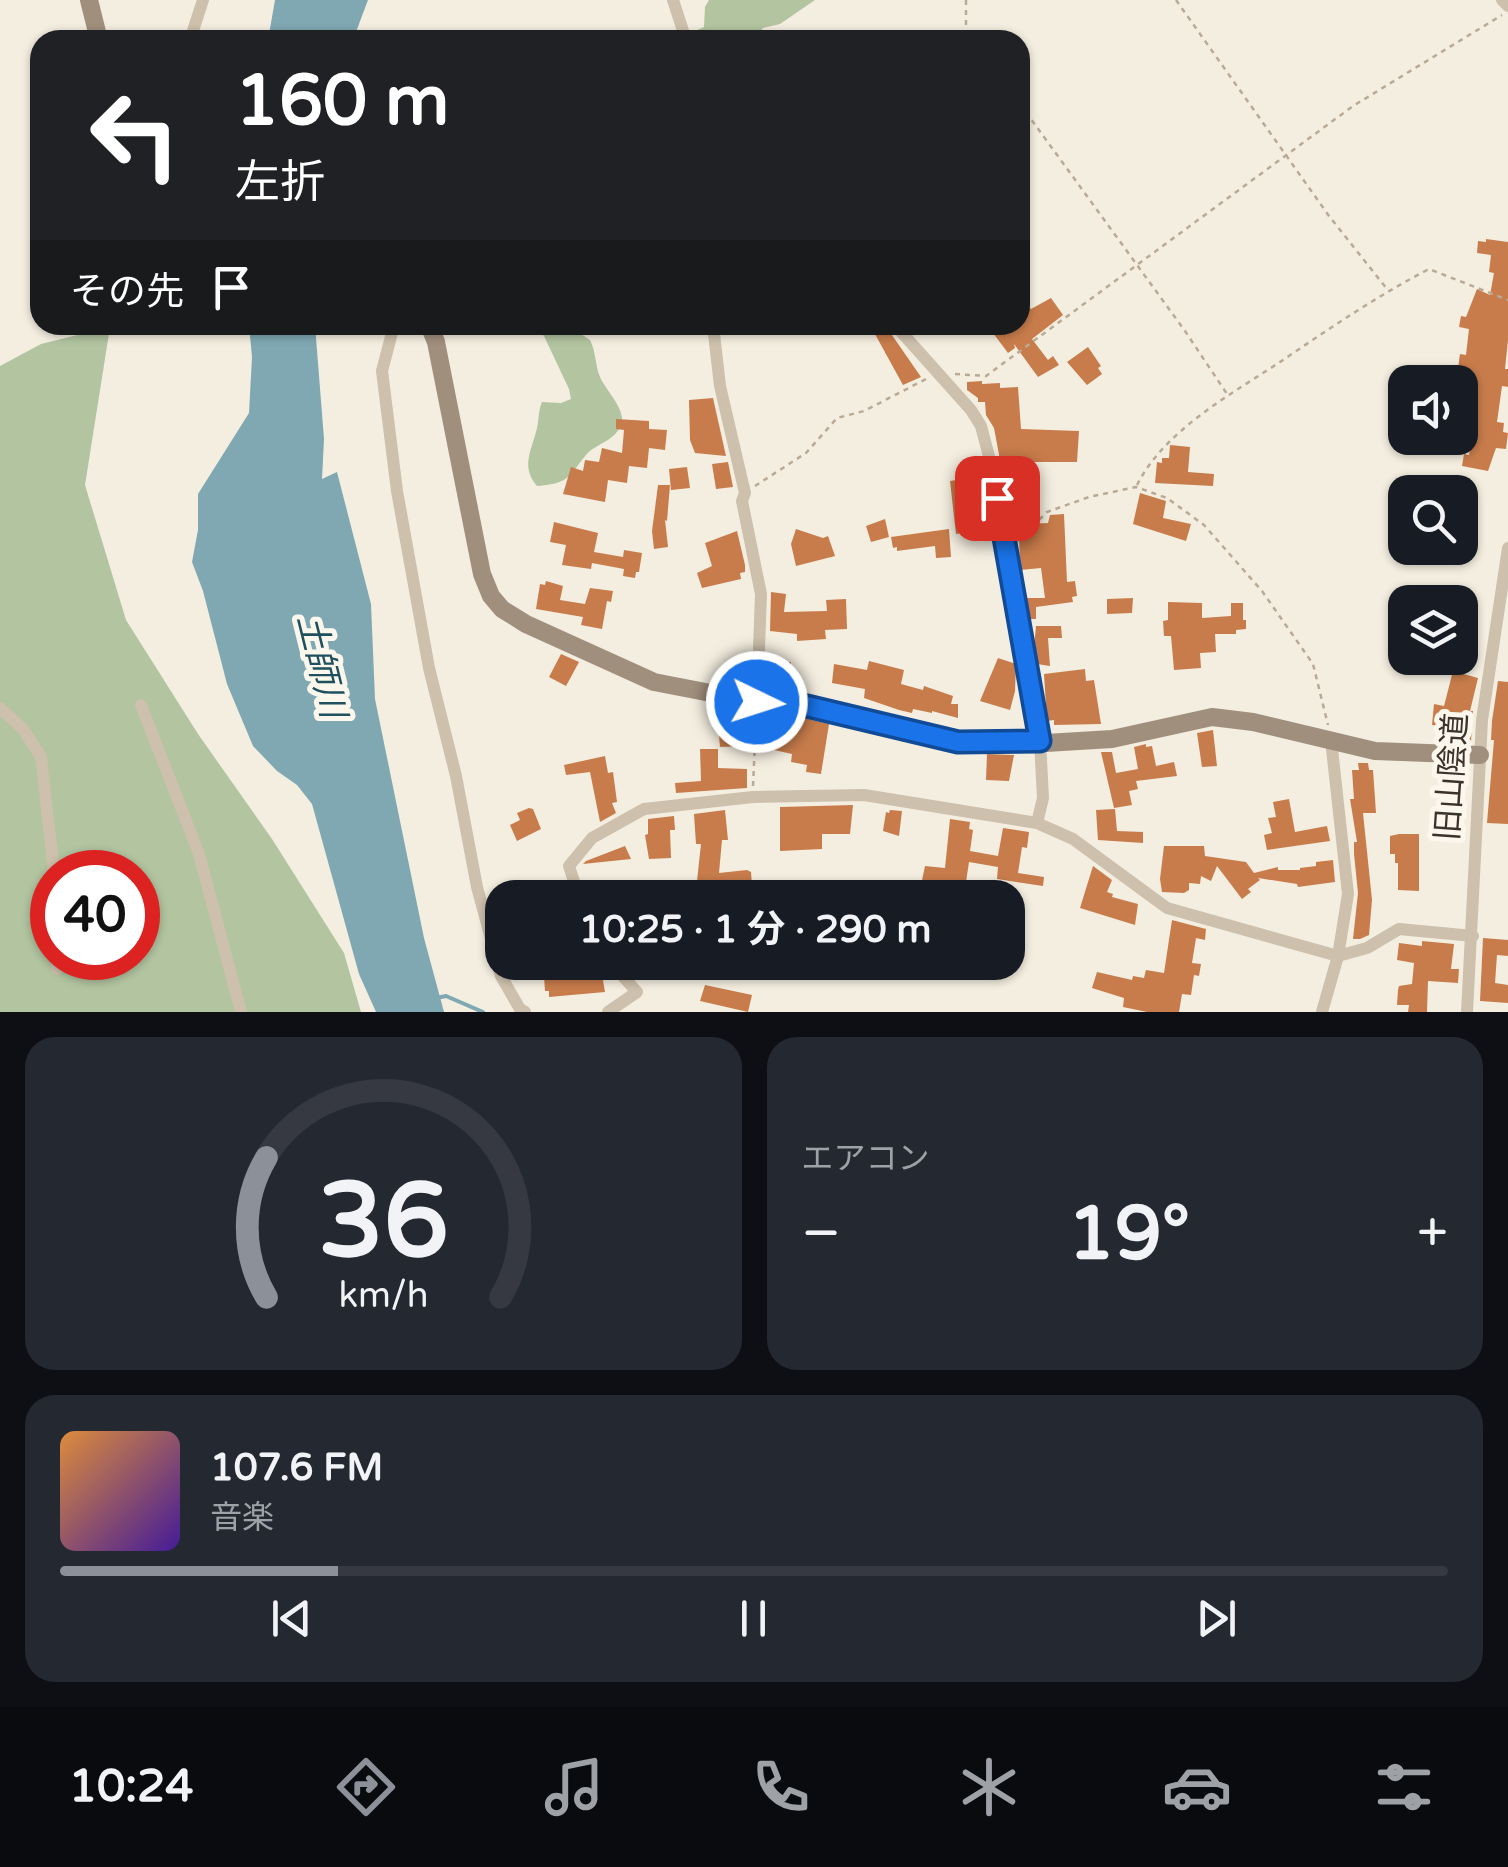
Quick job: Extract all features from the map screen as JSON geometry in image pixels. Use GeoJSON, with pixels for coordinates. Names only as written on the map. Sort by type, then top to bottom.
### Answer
{"type":"FeatureCollection","features":[{"type":"Feature","properties":{"kind":"street"},"geometry":{"type":"LineString","coordinates":[[89,0],[96,30]]}},
{"type":"Feature","properties":{"kind":"street"},"geometry":{"type":"LineString","coordinates":[[193,30],[203,0]]}},
{"type":"Feature","properties":{"kind":"street"},"geometry":{"type":"LineString","coordinates":[[1502,0],[1508,8]]}},
{"type":"Feature","properties":{"kind":"street"},"geometry":{"type":"LineString","coordinates":[[676,1],[683,30]]}},
{"type":"Feature","properties":{"kind":"street"},"geometry":{"type":"LineString","coordinates":[[391,335],[382,372],[397,491],[426,648],[500,976],[525,1012]]}},
{"type":"Feature","properties":{"kind":"street"},"geometry":{"type":"LineString","coordinates":[[433,335],[482,574],[491,596],[502,609],[526,624],[654,682],[757,702],[790,702],[958,742],[1112,739],[1212,717],[1252,722],[1375,752],[1480,755]]}},
{"type":"Feature","properties":{"kind":"street"},"geometry":{"type":"LineString","coordinates":[[714,335],[720,386],[761,594],[757,702]]}},
{"type":"Feature","properties":{"kind":"street"},"geometry":{"type":"LineString","coordinates":[[904,335],[972,410],[980,426],[1040,741],[1043,798],[1037,823]]}},
{"type":"Feature","properties":{"kind":"street","name":"旧山陰道"},"geometry":{"type":"LineString","coordinates":[[1467,1012],[1482,720],[1508,548]]}},
{"type":"Feature","properties":{"kind":"street"},"geometry":{"type":"LineString","coordinates":[[140,705],[200,854],[241,1012]]}},
{"type":"Feature","properties":{"kind":"street"},"geometry":{"type":"LineString","coordinates":[[0,708],[23,729],[41,757],[52,850]]}},
{"type":"Feature","properties":{"kind":"street"},"geometry":{"type":"LineString","coordinates":[[1322,1012],[1338,956],[1348,894],[1332,740]]}},
{"type":"Feature","properties":{"kind":"street"},"geometry":{"type":"LineString","coordinates":[[574,880],[569,866],[592,838],[644,809],[752,797],[864,795],[1037,823],[1074,839],[1167,908],[1338,956],[1366,948],[1399,929],[1473,936]]}},
{"type":"Feature","properties":{"kind":"street"},"geometry":{"type":"LineString","coordinates":[[608,1012],[637,992],[624,980]]}},
{"type":"Feature","properties":{"kind":"path"},"geometry":{"type":"LineString","coordinates":[[966,0],[966,30]]}},
{"type":"Feature","properties":{"kind":"path"},"geometry":{"type":"LineString","coordinates":[[1176,0],[1329,216],[1388,290]]}},
{"type":"Feature","properties":{"kind":"path"},"geometry":{"type":"LineString","coordinates":[[744,494],[806,453],[837,418],[864,411],[936,373],[986,376],[1352,106],[1508,8]]}},
{"type":"Feature","properties":{"kind":"path"},"geometry":{"type":"LineString","coordinates":[[1030,118],[1228,396]]}},
{"type":"Feature","properties":{"kind":"path"},"geometry":{"type":"LineString","coordinates":[[1136,487],[1154,456],[1228,396],[1388,290],[1429,269],[1508,300]]}},
{"type":"Feature","properties":{"kind":"path"},"geometry":{"type":"LineString","coordinates":[[1006,552],[1047,512],[1089,497],[1136,487],[1167,498],[1204,526],[1262,591],[1313,664],[1332,740]]}},
{"type":"Feature","properties":{"kind":"path"},"geometry":{"type":"LineString","coordinates":[[752,797],[757,702]]}},
{"type":"Feature","properties":{"kind":"green space"},"geometry":{"type":"Polygon","coordinates":[[[709,0],[815,0],[780,24],[762,30],[697,30],[704,27],[709,0]]]}},
{"type":"Feature","properties":{"kind":"green space"},"geometry":{"type":"Polygon","coordinates":[[[78,335],[109,335],[85,485],[126,620],[344,953],[361,1012],[0,1012],[0,366],[41,344],[78,335]]]}},
{"type":"Feature","properties":{"kind":"green space"},"geometry":{"type":"Polygon","coordinates":[[[582,335],[590,340],[600,377],[622,419],[614,435],[590,451],[567,478],[537,486],[528,465],[542,402],[571,399],[544,336],[582,335]]]}},
{"type":"Feature","properties":{"kind":"water"},"geometry":{"type":"Polygon","coordinates":[[[275,0],[368,0],[357,30],[270,30],[275,0]]]}},
{"type":"Feature","properties":{"kind":"water","name":"土師川"},"geometry":{"type":"Polygon","coordinates":[[[250,335],[316,335],[324,439],[322,479],[337,472],[371,604],[375,699],[424,938],[444,1012],[376,1012],[359,974],[312,804],[297,785],[253,746],[227,684],[192,562],[198,530],[198,494],[249,413],[250,335]]]}},
{"type":"Feature","properties":{"kind":"building"},"geometry":{"type":"Polygon","coordinates":[[[1478,241],[1508,242],[1508,387],[1502,386],[1497,422],[1504,423],[1503,432],[1508,433],[1506,449],[1496,448],[1488,471],[1462,466],[1464,455],[1478,455],[1478,365],[1458,365],[1460,354],[1466,355],[1469,329],[1459,327],[1461,316],[1466,317],[1477,289],[1490,295],[1494,273],[1489,272],[1491,255],[1477,253],[1478,241]]]}},
{"type":"Feature","properties":{"kind":"building"},"geometry":{"type":"Polygon","coordinates":[[[1051,298],[1063,315],[1032,339],[1048,360],[1053,356],[1059,365],[1038,377],[1014,344],[1015,348],[1008,353],[994,335],[1030,335],[1030,308],[1051,298]]]}},
{"type":"Feature","properties":{"kind":"building"},"geometry":{"type":"Polygon","coordinates":[[[876,335],[892,335],[921,377],[903,385],[876,335]]]}},
{"type":"Feature","properties":{"kind":"building"},"geometry":{"type":"Polygon","coordinates":[[[1088,347],[1102,374],[1087,385],[1067,362],[1088,347]]]}},
{"type":"Feature","properties":{"kind":"building"},"geometry":{"type":"Polygon","coordinates":[[[967,382],[1000,383],[1000,388],[1018,387],[1021,429],[1079,431],[1077,462],[1017,462],[1028,524],[1048,523],[1050,515],[1064,514],[1067,582],[1075,581],[1077,596],[1072,597],[1073,602],[1036,607],[1036,619],[1028,619],[1025,598],[1045,598],[1041,568],[1020,570],[1019,533],[1014,534],[994,428],[986,415],[985,402],[978,402],[967,390],[967,382]]]}},
{"type":"Feature","properties":{"kind":"building"},"geometry":{"type":"Polygon","coordinates":[[[713,398],[726,456],[695,453],[690,440],[689,400],[713,398]]]}},
{"type":"Feature","properties":{"kind":"building"},"geometry":{"type":"Polygon","coordinates":[[[616,419],[649,421],[649,429],[667,430],[665,450],[649,448],[647,468],[629,466],[627,483],[608,480],[605,502],[563,494],[571,467],[583,471],[585,460],[599,462],[602,448],[622,453],[624,430],[616,429],[616,419]]]}},
{"type":"Feature","properties":{"kind":"building"},"geometry":{"type":"Polygon","coordinates":[[[1170,445],[1190,447],[1188,472],[1214,474],[1213,486],[1155,483],[1157,462],[1169,458],[1170,445]]]}},
{"type":"Feature","properties":{"kind":"building"},"geometry":{"type":"Polygon","coordinates":[[[980,461],[989,510],[985,511],[988,529],[956,534],[950,481],[968,478],[967,462],[980,461]]]}},
{"type":"Feature","properties":{"kind":"building"},"geometry":{"type":"Polygon","coordinates":[[[728,462],[733,487],[716,489],[712,464],[728,462]]]}},
{"type":"Feature","properties":{"kind":"building"},"geometry":{"type":"Polygon","coordinates":[[[687,467],[690,488],[671,490],[669,469],[687,467]]]}},
{"type":"Feature","properties":{"kind":"building"},"geometry":{"type":"Polygon","coordinates":[[[658,485],[670,485],[665,520],[668,547],[654,549],[652,531],[658,485]]]}},
{"type":"Feature","properties":{"kind":"building"},"geometry":{"type":"Polygon","coordinates":[[[1140,493],[1166,501],[1163,518],[1191,524],[1186,541],[1133,524],[1140,493]]]}},
{"type":"Feature","properties":{"kind":"building"},"geometry":{"type":"Polygon","coordinates":[[[885,519],[889,537],[871,542],[866,526],[885,519]]]}},
{"type":"Feature","properties":{"kind":"building"},"geometry":{"type":"Polygon","coordinates":[[[554,522],[598,533],[594,552],[623,557],[624,550],[642,553],[639,572],[635,578],[623,576],[624,569],[592,563],[591,569],[562,565],[566,545],[550,542],[554,522]]]}},
{"type":"Feature","properties":{"kind":"building"},"geometry":{"type":"Polygon","coordinates":[[[796,529],[823,538],[828,536],[835,556],[796,566],[791,544],[796,529]]]}},
{"type":"Feature","properties":{"kind":"building"},"geometry":{"type":"Polygon","coordinates":[[[949,529],[951,557],[936,558],[935,546],[897,551],[897,547],[893,548],[891,537],[949,529]]]}},
{"type":"Feature","properties":{"kind":"building"},"geometry":{"type":"Polygon","coordinates":[[[737,531],[745,565],[741,579],[702,588],[697,573],[712,566],[705,543],[737,531]]]}},
{"type":"Feature","properties":{"kind":"building"},"geometry":{"type":"Polygon","coordinates":[[[546,581],[563,586],[560,600],[585,604],[590,588],[613,591],[602,629],[581,625],[583,617],[536,609],[540,584],[545,585],[546,581]]]}},
{"type":"Feature","properties":{"kind":"building"},"geometry":{"type":"Polygon","coordinates":[[[771,592],[786,594],[784,612],[827,611],[826,600],[846,599],[847,629],[825,630],[826,639],[797,641],[797,634],[770,631],[771,592]]]}},
{"type":"Feature","properties":{"kind":"building"},"geometry":{"type":"Polygon","coordinates":[[[1133,598],[1132,613],[1107,614],[1107,599],[1133,598]]]}},
{"type":"Feature","properties":{"kind":"building"},"geometry":{"type":"Polygon","coordinates":[[[1168,602],[1202,603],[1202,618],[1231,616],[1231,603],[1243,603],[1246,629],[1236,630],[1236,634],[1215,634],[1216,652],[1200,653],[1201,668],[1174,670],[1171,636],[1164,636],[1168,602]]]}},
{"type":"Feature","properties":{"kind":"building"},"geometry":{"type":"Polygon","coordinates":[[[1036,626],[1061,626],[1062,638],[1048,638],[1050,666],[1037,664],[1036,626]]]}},
{"type":"Feature","properties":{"kind":"building"},"geometry":{"type":"Polygon","coordinates":[[[561,654],[579,662],[566,686],[549,677],[561,654]]]}},
{"type":"Feature","properties":{"kind":"building"},"geometry":{"type":"Polygon","coordinates":[[[998,658],[1016,664],[1010,710],[980,701],[998,658]]]}},
{"type":"Feature","properties":{"kind":"building"},"geometry":{"type":"Polygon","coordinates":[[[869,661],[904,670],[901,684],[923,690],[924,686],[953,696],[951,704],[958,704],[958,718],[932,711],[899,710],[864,698],[865,689],[832,683],[834,664],[867,670],[869,661]]]}},
{"type":"Feature","properties":{"kind":"building"},"geometry":{"type":"Polygon","coordinates":[[[768,662],[791,662],[791,679],[768,679],[768,662]]]}},
{"type":"Feature","properties":{"kind":"building"},"geometry":{"type":"Polygon","coordinates":[[[1085,669],[1086,681],[1094,680],[1101,724],[1054,725],[1054,720],[1047,721],[1044,674],[1085,669]]]}},
{"type":"Feature","properties":{"kind":"building"},"geometry":{"type":"Polygon","coordinates":[[[1452,675],[1478,678],[1470,711],[1471,742],[1453,741],[1454,728],[1432,725],[1434,704],[1444,706],[1452,675]]]}},
{"type":"Feature","properties":{"kind":"building"},"geometry":{"type":"Polygon","coordinates":[[[1498,681],[1508,682],[1508,824],[1487,823],[1498,681]]]}},
{"type":"Feature","properties":{"kind":"building"},"geometry":{"type":"Polygon","coordinates":[[[732,710],[747,713],[747,746],[720,747],[719,736],[730,736],[732,710]]]}},
{"type":"Feature","properties":{"kind":"building"},"geometry":{"type":"Polygon","coordinates":[[[795,716],[829,724],[821,774],[806,772],[807,765],[791,762],[792,754],[761,747],[765,719],[794,724],[795,716]]]}},
{"type":"Feature","properties":{"kind":"building"},"geometry":{"type":"Polygon","coordinates":[[[1213,730],[1217,766],[1202,767],[1197,733],[1213,730]]]}},
{"type":"Feature","properties":{"kind":"building"},"geometry":{"type":"Polygon","coordinates":[[[1152,746],[1156,766],[1174,762],[1177,776],[1136,781],[1138,789],[1129,791],[1132,805],[1114,808],[1101,752],[1112,752],[1116,773],[1138,769],[1134,747],[1152,746]]]}},
{"type":"Feature","properties":{"kind":"building"},"geometry":{"type":"Polygon","coordinates":[[[700,749],[718,749],[718,768],[747,769],[747,788],[676,793],[675,783],[701,781],[700,749]]]}},
{"type":"Feature","properties":{"kind":"building"},"geometry":{"type":"Polygon","coordinates":[[[987,754],[1014,755],[1009,781],[986,780],[987,754]]]}},
{"type":"Feature","properties":{"kind":"building"},"geometry":{"type":"Polygon","coordinates":[[[605,756],[608,773],[613,772],[617,802],[612,803],[616,813],[600,822],[590,772],[566,775],[564,765],[605,756]]]}},
{"type":"Feature","properties":{"kind":"building"},"geometry":{"type":"Polygon","coordinates":[[[1358,763],[1368,763],[1369,770],[1373,770],[1376,813],[1363,813],[1372,900],[1369,935],[1353,939],[1358,893],[1354,854],[1357,842],[1350,799],[1354,799],[1352,770],[1359,770],[1358,763]]]}},
{"type":"Feature","properties":{"kind":"building"},"geometry":{"type":"Polygon","coordinates":[[[1289,799],[1295,832],[1327,826],[1330,841],[1267,850],[1264,835],[1272,833],[1268,818],[1276,817],[1273,802],[1289,799]]]}},
{"type":"Feature","properties":{"kind":"building"},"geometry":{"type":"Polygon","coordinates":[[[853,805],[850,834],[822,834],[822,849],[780,851],[780,807],[853,805]]]}},
{"type":"Feature","properties":{"kind":"building"},"geometry":{"type":"Polygon","coordinates":[[[529,808],[541,829],[517,841],[510,825],[520,820],[517,813],[529,808]]]}},
{"type":"Feature","properties":{"kind":"building"},"geometry":{"type":"Polygon","coordinates":[[[1115,809],[1117,831],[1143,832],[1143,843],[1098,840],[1096,810],[1115,809]]]}},
{"type":"Feature","properties":{"kind":"building"},"geometry":{"type":"Polygon","coordinates":[[[725,810],[728,840],[722,840],[719,873],[747,870],[752,880],[697,880],[701,844],[696,844],[694,814],[725,810]]]}},
{"type":"Feature","properties":{"kind":"building"},"geometry":{"type":"Polygon","coordinates":[[[902,811],[899,836],[883,831],[886,812],[902,811]]]}},
{"type":"Feature","properties":{"kind":"building"},"geometry":{"type":"Polygon","coordinates":[[[674,816],[671,858],[649,859],[645,835],[648,819],[674,816]]]}},
{"type":"Feature","properties":{"kind":"building"},"geometry":{"type":"Polygon","coordinates":[[[950,819],[970,822],[970,851],[998,856],[1003,828],[1029,832],[1018,873],[1044,877],[1043,886],[1025,883],[1025,880],[997,879],[998,867],[969,862],[966,880],[922,880],[925,866],[945,868],[950,819]]]}},
{"type":"Feature","properties":{"kind":"building"},"geometry":{"type":"Polygon","coordinates":[[[1419,834],[1419,891],[1398,890],[1398,863],[1395,854],[1390,854],[1390,836],[1419,834]]]}},
{"type":"Feature","properties":{"kind":"building"},"geometry":{"type":"Polygon","coordinates":[[[625,846],[631,859],[583,864],[586,861],[625,846]]]}},
{"type":"Feature","properties":{"kind":"building"},"geometry":{"type":"Polygon","coordinates":[[[1164,846],[1204,846],[1205,856],[1246,862],[1254,873],[1278,867],[1300,870],[1316,866],[1316,862],[1333,860],[1335,882],[1298,887],[1258,878],[1242,899],[1217,866],[1211,881],[1201,876],[1200,884],[1189,883],[1189,890],[1184,893],[1162,892],[1164,846]]]}},
{"type":"Feature","properties":{"kind":"building"},"geometry":{"type":"Polygon","coordinates":[[[1093,866],[1112,880],[1107,892],[1112,897],[1138,904],[1135,925],[1080,908],[1093,866]]]}},
{"type":"Feature","properties":{"kind":"building"},"geometry":{"type":"Polygon","coordinates":[[[1172,920],[1206,929],[1205,940],[1196,938],[1192,963],[1201,964],[1199,976],[1194,975],[1191,995],[1182,994],[1179,1012],[1123,1007],[1124,998],[1092,988],[1097,972],[1132,980],[1133,976],[1144,978],[1146,970],[1164,973],[1172,920]]]}},
{"type":"Feature","properties":{"kind":"building"},"geometry":{"type":"Polygon","coordinates":[[[1483,938],[1508,940],[1508,956],[1497,955],[1495,983],[1508,985],[1508,1003],[1480,1001],[1483,938]]]}},
{"type":"Feature","properties":{"kind":"building"},"geometry":{"type":"Polygon","coordinates":[[[1422,941],[1454,944],[1451,969],[1459,969],[1458,983],[1428,981],[1427,1012],[1408,1012],[1409,1005],[1397,1005],[1398,990],[1399,986],[1412,984],[1414,963],[1397,960],[1399,943],[1422,946],[1422,941]]]}},
{"type":"Feature","properties":{"kind":"building"},"geometry":{"type":"Polygon","coordinates":[[[544,980],[603,980],[605,992],[549,997],[549,991],[545,991],[544,980]]]}},
{"type":"Feature","properties":{"kind":"building"},"geometry":{"type":"Polygon","coordinates":[[[705,985],[752,995],[748,1012],[700,1001],[705,985]]]}},
{"type":"Feature","properties":{"kind":"waterway"},"geometry":{"type":"LineString","coordinates":[[436,998],[446,996],[483,1012]]}},
{"type":"Feature","properties":{"kind":"route"},"geometry":{"type":"LineString","coordinates":[[757,702],[790,702],[958,742],[1040,741],[997,498]]}}]}
